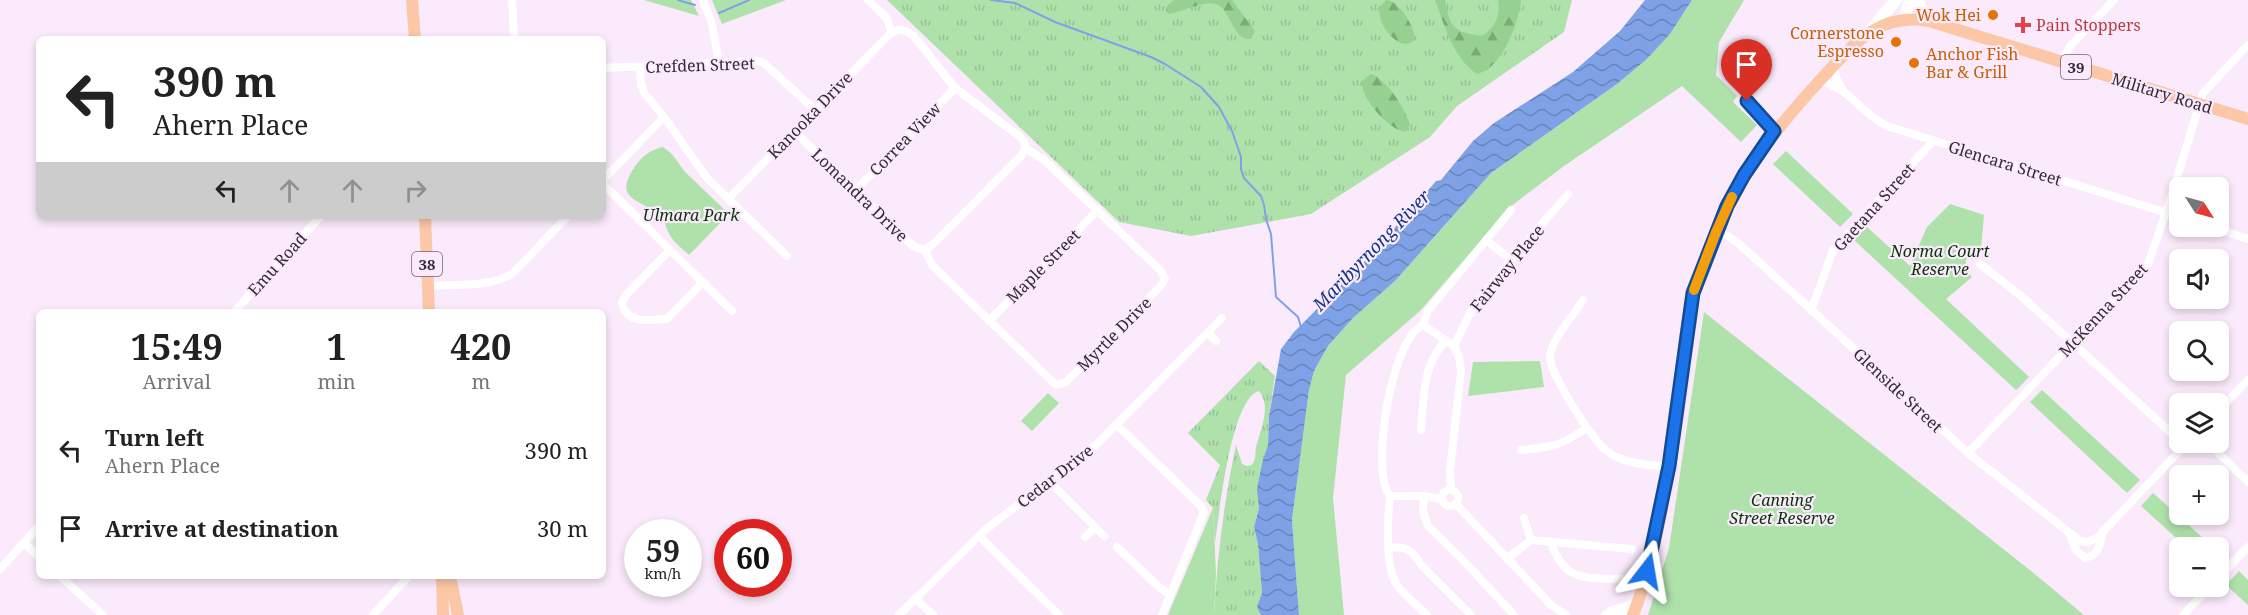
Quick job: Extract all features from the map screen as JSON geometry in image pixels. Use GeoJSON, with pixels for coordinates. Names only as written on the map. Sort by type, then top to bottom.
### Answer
{"type":"FeatureCollection","features":[{"type":"Feature","properties":{"kind":"main road"},"geometry":{"type":"LineString","coordinates":[[412,0],[415,36]]}},
{"type":"Feature","properties":{"kind":"main road","name":"39"},"geometry":{"type":"LineString","coordinates":[[1635,610],[1655,536],[1669,466],[1693,293],[1716,232],[1744,175],[1774,131],[1819,81],[1868,33],[1883,25],[1904,19]]}},
{"type":"Feature","properties":{"kind":"main road","name":"Military Road"},"geometry":{"type":"LineString","coordinates":[[1904,19],[1936,23],[2248,119]]}},
{"type":"Feature","properties":{"kind":"main road","name":"38"},"geometry":{"type":"LineString","coordinates":[[425,219],[429,309]]}},
{"type":"Feature","properties":{"kind":"main road"},"geometry":{"type":"LineString","coordinates":[[442,579],[443,615]]}},
{"type":"Feature","properties":{"kind":"main road"},"geometry":{"type":"LineString","coordinates":[[451,579],[458,615]]}},
{"type":"Feature","properties":{"kind":"street"},"geometry":{"type":"LineString","coordinates":[[512,0],[514,36]]}},
{"type":"Feature","properties":{"kind":"street"},"geometry":{"type":"LineString","coordinates":[[703,0],[713,28],[719,63]]}},
{"type":"Feature","properties":{"kind":"street"},"geometry":{"type":"LineString","coordinates":[[868,0],[886,17],[892,32],[902,29],[913,35],[955,88],[1019,136],[1024,141],[1025,148]]}},
{"type":"Feature","properties":{"kind":"street"},"geometry":{"type":"LineString","coordinates":[[1868,33],[1896,0]]}},
{"type":"Feature","properties":{"kind":"street"},"geometry":{"type":"LineString","coordinates":[[1904,19],[1910,0]]}},
{"type":"Feature","properties":{"kind":"street"},"geometry":{"type":"LineString","coordinates":[[1918,0],[1922,9],[1936,23]]}},
{"type":"Feature","properties":{"kind":"street"},"geometry":{"type":"LineString","coordinates":[[2062,62],[2070,46],[2114,0]]}},
{"type":"Feature","properties":{"kind":"street","name":"Kanooka Drive"},"geometry":{"type":"LineString","coordinates":[[729,198],[892,32]]}},
{"type":"Feature","properties":{"kind":"street","name":"McKenna Street"},"geometry":{"type":"LineString","coordinates":[[1968,453],[2148,264],[2206,89],[2248,45]]}},
{"type":"Feature","properties":{"kind":"street","name":"Crefden Street"},"geometry":{"type":"LineString","coordinates":[[606,68],[758,61],[764,63],[815,110]]}},
{"type":"Feature","properties":{"kind":"street","name":"Glencara Street"},"geometry":{"type":"LineString","coordinates":[[1834,66],[1836,78],[1842,89]]}},
{"type":"Feature","properties":{"kind":"street"},"geometry":{"type":"LineString","coordinates":[[640,67],[640,81],[645,94],[707,178],[787,256]]}},
{"type":"Feature","properties":{"kind":"street","name":"Glencara Street"},"geometry":{"type":"LineString","coordinates":[[1819,81],[1842,89],[1879,122],[2169,214]]}},
{"type":"Feature","properties":{"kind":"street","name":"Correa View"},"geometry":{"type":"LineString","coordinates":[[856,190],[955,88]]}},
{"type":"Feature","properties":{"kind":"street"},"geometry":{"type":"LineString","coordinates":[[1747,101],[1774,131]]}},
{"type":"Feature","properties":{"kind":"street"},"geometry":{"type":"LineString","coordinates":[[606,179],[664,117]]}},
{"type":"Feature","properties":{"kind":"street","name":"Lomandra Drive"},"geometry":{"type":"LineString","coordinates":[[794,131],[912,245],[925,250],[932,246],[1022,155],[1025,148]]}},
{"type":"Feature","properties":{"kind":"street","name":"Gaetana Street"},"geometry":{"type":"LineString","coordinates":[[1811,311],[1833,250],[1933,141]]}},
{"type":"Feature","properties":{"kind":"street","name":"Myrtle Drive"},"geometry":{"type":"LineString","coordinates":[[925,250],[932,265],[1050,380],[1060,384],[1066,382],[1160,288],[1165,279],[1161,271],[1044,160],[1025,148]]}},
{"type":"Feature","properties":{"kind":"street"},"geometry":{"type":"LineString","coordinates":[[606,185],[732,311]]}},
{"type":"Feature","properties":{"kind":"street","name":"Fairway Place"},"geometry":{"type":"LineString","coordinates":[[1454,346],[1472,309],[1568,194]]}},
{"type":"Feature","properties":{"kind":"street","name":"Maple Street"},"geometry":{"type":"LineString","coordinates":[[989,321],[1098,210]]}},
{"type":"Feature","properties":{"kind":"street"},"geometry":{"type":"LineString","coordinates":[[1427,615],[1396,583],[1390,566],[1387,510],[1390,496],[1384,485],[1383,462],[1393,376],[1401,351],[1409,336],[1416,328],[1423,325],[1427,312],[1511,210]]}},
{"type":"Feature","properties":{"kind":"street","name":"Emu Road"},"geometry":{"type":"LineString","coordinates":[[237,309],[318,219]]}},
{"type":"Feature","properties":{"kind":"street"},"geometry":{"type":"LineString","coordinates":[[428,286],[504,279],[514,272],[565,219]]}},
{"type":"Feature","properties":{"kind":"street","name":"Glenside Street"},"geometry":{"type":"LineString","coordinates":[[1716,232],[1737,242],[1968,453],[2070,534],[2080,541],[2087,542],[2097,538],[2103,531]]}},
{"type":"Feature","properties":{"kind":"street"},"geometry":{"type":"LineString","coordinates":[[2229,233],[2248,239]]}},
{"type":"Feature","properties":{"kind":"street"},"geometry":{"type":"LineString","coordinates":[[1486,240],[1511,260]]}},
{"type":"Feature","properties":{"kind":"street"},"geometry":{"type":"LineString","coordinates":[[670,250],[626,295],[622,303],[627,316],[635,320],[667,319],[703,282]]}},
{"type":"Feature","properties":{"kind":"street"},"geometry":{"type":"LineString","coordinates":[[1980,264],[2020,295],[2169,430]]}},
{"type":"Feature","properties":{"kind":"street"},"geometry":{"type":"LineString","coordinates":[[1583,300],[1556,339],[1550,354],[1550,363],[1556,377],[1598,443],[1619,458],[1635,463],[1669,466]]}},
{"type":"Feature","properties":{"kind":"street","name":"Cedar Drive"},"geometry":{"type":"LineString","coordinates":[[899,615],[979,536],[1096,445],[1222,318]]}},
{"type":"Feature","properties":{"kind":"street"},"geometry":{"type":"LineString","coordinates":[[1423,325],[1454,346],[1459,357],[1461,370],[1450,472],[1451,490]]}},
{"type":"Feature","properties":{"kind":"street"},"geometry":{"type":"LineString","coordinates":[[1208,333],[1216,341]]}},
{"type":"Feature","properties":{"kind":"street"},"geometry":{"type":"LineString","coordinates":[[1421,430],[1427,373],[1432,357],[1445,341]]}},
{"type":"Feature","properties":{"kind":"street"},"geometry":{"type":"LineString","coordinates":[[2229,400],[2248,380]]}},
{"type":"Feature","properties":{"kind":"street"},"geometry":{"type":"LineString","coordinates":[[1117,425],[1201,506],[1204,512],[1162,615]]}},
{"type":"Feature","properties":{"kind":"street"},"geometry":{"type":"LineString","coordinates":[[1521,450],[1562,444],[1587,428]]}},
{"type":"Feature","properties":{"kind":"street"},"geometry":{"type":"LineString","coordinates":[[2070,534],[2076,550],[2085,558],[2096,554],[2103,531],[2174,453]]}},
{"type":"Feature","properties":{"kind":"street"},"geometry":{"type":"LineString","coordinates":[[2218,453],[2248,482]]}},
{"type":"Feature","properties":{"kind":"street"},"geometry":{"type":"LineString","coordinates":[[1049,482],[1104,536]]}},
{"type":"Feature","properties":{"kind":"street"},"geometry":{"type":"LineString","coordinates":[[1451,490],[1458,494],[1459,499],[1456,504],[1449,506],[1444,504],[1442,499],[1444,492],[1451,490]]}},
{"type":"Feature","properties":{"kind":"street"},"geometry":{"type":"LineString","coordinates":[[1390,496],[1424,496],[1442,499]]}},
{"type":"Feature","properties":{"kind":"street"},"geometry":{"type":"LineString","coordinates":[[1424,496],[1425,521],[1428,526],[1514,615]]}},
{"type":"Feature","properties":{"kind":"street"},"geometry":{"type":"LineString","coordinates":[[1456,504],[1551,605],[1566,615]]}},
{"type":"Feature","properties":{"kind":"street"},"geometry":{"type":"LineString","coordinates":[[1524,518],[1531,540]]}},
{"type":"Feature","properties":{"kind":"street"},"geometry":{"type":"LineString","coordinates":[[1085,537],[1095,527]]}},
{"type":"Feature","properties":{"kind":"street"},"geometry":{"type":"LineString","coordinates":[[0,569],[36,529]]}},
{"type":"Feature","properties":{"kind":"street"},"geometry":{"type":"LineString","coordinates":[[979,536],[1059,615]]}},
{"type":"Feature","properties":{"kind":"street"},"geometry":{"type":"LineString","coordinates":[[1508,559],[1531,540],[1632,549]]}},
{"type":"Feature","properties":{"kind":"street"},"geometry":{"type":"LineString","coordinates":[[1551,542],[1556,557],[1571,573],[1579,577],[1624,579]]}},
{"type":"Feature","properties":{"kind":"street"},"geometry":{"type":"LineString","coordinates":[[24,543],[36,554]]}},
{"type":"Feature","properties":{"kind":"street"},"geometry":{"type":"LineString","coordinates":[[1117,547],[1160,588],[1170,594]]}},
{"type":"Feature","properties":{"kind":"street"},"geometry":{"type":"LineString","coordinates":[[1389,548],[1404,548],[1413,553],[1423,567],[1471,615]]}},
{"type":"Feature","properties":{"kind":"street"},"geometry":{"type":"LineString","coordinates":[[2229,567],[2248,548]]}},
{"type":"Feature","properties":{"kind":"street"},"geometry":{"type":"LineString","coordinates":[[63,579],[101,614]]}},
{"type":"Feature","properties":{"kind":"street"},"geometry":{"type":"LineString","coordinates":[[373,615],[406,579]]}},
{"type":"Feature","properties":{"kind":"street"},"geometry":{"type":"LineString","coordinates":[[2183,615],[2200,597]]}},
{"type":"Feature","properties":{"kind":"street"},"geometry":{"type":"LineString","coordinates":[[915,598],[933,615]]}},
{"type":"Feature","properties":{"kind":"street"},"geometry":{"type":"LineString","coordinates":[[1605,615],[1611,610],[1635,610]]}},
{"type":"Feature","properties":{"kind":"street"},"geometry":{"type":"LineString","coordinates":[[1615,615],[1635,610]]}},
{"type":"Feature","properties":{"kind":"green space"},"geometry":{"type":"Polygon","coordinates":[[[644,0],[691,0],[699,16],[644,0]]]}},
{"type":"Feature","properties":{"kind":"green space"},"geometry":{"type":"Polygon","coordinates":[[[712,0],[786,0],[722,24],[712,0]]]}},
{"type":"Feature","properties":{"kind":"green space"},"geometry":{"type":"Polygon","coordinates":[[[887,0],[1572,0],[1564,32],[1457,106],[1430,137],[1311,214],[1191,236],[1119,222],[887,0]]]}},
{"type":"Feature","properties":{"kind":"green space"},"geometry":{"type":"Polygon","coordinates":[[[1174,0],[1232,0],[1255,31],[1251,39],[1240,35],[1226,12],[1212,3],[1169,14],[1166,11],[1167,6],[1174,0]]]}},
{"type":"Feature","properties":{"kind":"green space"},"geometry":{"type":"Polygon","coordinates":[[[1386,0],[1396,4],[1409,21],[1415,39],[1410,43],[1405,44],[1394,39],[1382,23],[1380,7],[1386,0]]]}},
{"type":"Feature","properties":{"kind":"green space"},"geometry":{"type":"Polygon","coordinates":[[[1435,0],[1445,0],[1449,17],[1455,27],[1466,33],[1483,36],[1496,20],[1499,11],[1498,0],[1521,0],[1517,20],[1508,43],[1486,70],[1477,74],[1462,59],[1451,41],[1435,0]]]}},
{"type":"Feature","properties":{"kind":"green space"},"geometry":{"type":"Polygon","coordinates":[[[1692,0],[1744,0],[1719,42],[1716,75],[1737,96],[1733,102],[1757,125],[1741,142],[1682,86],[1564,166],[1510,207],[1420,311],[1346,375],[1333,498],[1344,615],[1299,615],[1292,520],[1309,390],[1314,371],[1328,346],[1353,318],[1395,281],[1491,173],[1617,84],[1647,59],[1670,34],[1692,0]]]}},
{"type":"Feature","properties":{"kind":"green space"},"geometry":{"type":"Polygon","coordinates":[[[1371,74],[1389,88],[1400,103],[1410,125],[1405,132],[1398,130],[1383,119],[1365,96],[1362,81],[1371,74]]]}},
{"type":"Feature","properties":{"kind":"green space","name":"Ulmara Park"},"geometry":{"type":"Polygon","coordinates":[[[663,147],[672,154],[685,172],[729,214],[689,255],[672,238],[662,218],[633,199],[626,187],[628,179],[640,160],[646,154],[663,147]]]}},
{"type":"Feature","properties":{"kind":"green space"},"geometry":{"type":"Polygon","coordinates":[[[1786,151],[1853,214],[1840,227],[1773,164],[1786,151]]]}},
{"type":"Feature","properties":{"kind":"green space","name":"Norma Court Reserve"},"geometry":{"type":"Polygon","coordinates":[[[1950,204],[1984,215],[1981,249],[1971,253],[1966,260],[1972,277],[1946,299],[2029,377],[2016,390],[1854,240],[1867,227],[1910,266],[1927,227],[1950,204]]]}},
{"type":"Feature","properties":{"kind":"green space","name":"Canning Street Reserve"},"geometry":{"type":"Polygon","coordinates":[[[1704,312],[2084,615],[1648,615],[1669,548],[1704,312]]]}},
{"type":"Feature","properties":{"kind":"green space"},"geometry":{"type":"Polygon","coordinates":[[[1259,361],[1275,376],[1269,416],[1268,445],[1263,459],[1259,508],[1254,527],[1258,544],[1262,593],[1261,615],[1214,615],[1222,530],[1236,445],[1242,464],[1252,465],[1264,419],[1263,397],[1259,391],[1249,398],[1234,435],[1223,484],[1215,543],[1213,508],[1206,500],[1220,465],[1188,433],[1259,361]]]}},
{"type":"Feature","properties":{"kind":"green space"},"geometry":{"type":"Polygon","coordinates":[[[1540,361],[1544,387],[1468,396],[1473,362],[1540,361]]]}},
{"type":"Feature","properties":{"kind":"green space"},"geometry":{"type":"Polygon","coordinates":[[[2042,390],[2140,480],[2127,493],[2030,402],[2042,390]]]}},
{"type":"Feature","properties":{"kind":"green space"},"geometry":{"type":"Polygon","coordinates":[[[1048,393],[1059,403],[1032,431],[1021,421],[1048,393]]]}},
{"type":"Feature","properties":{"kind":"green space"},"geometry":{"type":"Polygon","coordinates":[[[2153,493],[2169,507],[2169,525],[2189,525],[2202,537],[2175,537],[2141,506],[2153,493]]]}},
{"type":"Feature","properties":{"kind":"green space"},"geometry":{"type":"Polygon","coordinates":[[[1213,508],[1216,575],[1214,615],[1168,615],[1213,508]]]}},
{"type":"Feature","properties":{"kind":"green space"},"geometry":{"type":"Polygon","coordinates":[[[2239,571],[2248,580],[2248,605],[2229,588],[2229,582],[2239,571]]]}},
{"type":"Feature","properties":{"kind":"water"},"geometry":{"type":"Polygon","coordinates":[[[1645,0],[1692,0],[1670,34],[1647,59],[1617,84],[1491,173],[1395,281],[1353,318],[1328,346],[1314,371],[1309,390],[1292,520],[1299,615],[1261,615],[1257,607],[1262,593],[1258,544],[1254,527],[1259,508],[1257,489],[1268,445],[1269,416],[1281,349],[1294,332],[1382,244],[1404,216],[1436,181],[1441,180],[1473,141],[1494,123],[1573,72],[1620,31],[1645,0]]]}},
{"type":"Feature","properties":{"kind":"waterway"},"geometry":{"type":"LineString","coordinates":[[678,0],[695,5]]}},
{"type":"Feature","properties":{"kind":"waterway"},"geometry":{"type":"LineString","coordinates":[[719,13],[749,0]]}},
{"type":"Feature","properties":{"kind":"waterway"},"geometry":{"type":"LineString","coordinates":[[991,0],[1015,3],[1055,22],[1151,57],[1201,87],[1219,107],[1232,131],[1241,157],[1244,178],[1261,196],[1271,234],[1276,297],[1298,317],[1301,327]]}},
{"type":"Feature","properties":{"kind":"slow traffic"},"geometry":{"type":"LineString","coordinates":[[1694,290],[1732,197]]}},
{"type":"Feature","properties":{"kind":"place","name":"Wok Hei"},"geometry":{"type":"Point","coordinates":[1993,15]}},
{"type":"Feature","properties":{"kind":"place","name":"Pain Stoppers"},"geometry":{"type":"Point","coordinates":[2023,25]}},
{"type":"Feature","properties":{"kind":"place","name":"Cornerstone Espresso"},"geometry":{"type":"Point","coordinates":[1896,42]}},
{"type":"Feature","properties":{"kind":"place","name":"Anchor Fish Bar & Grill"},"geometry":{"type":"Point","coordinates":[1914,63]}},
{"type":"Feature","properties":{"kind":"route"},"geometry":{"type":"LineString","coordinates":[[1647,571],[1669,466],[1693,293],[1727,206],[1744,175],[1774,131],[1747,101]]}},
{"type":"Feature","properties":{"kind":"water label","name":"Maribyrnong River"},"geometry":{"type":"Point","coordinates":[1371,250]}}]}
